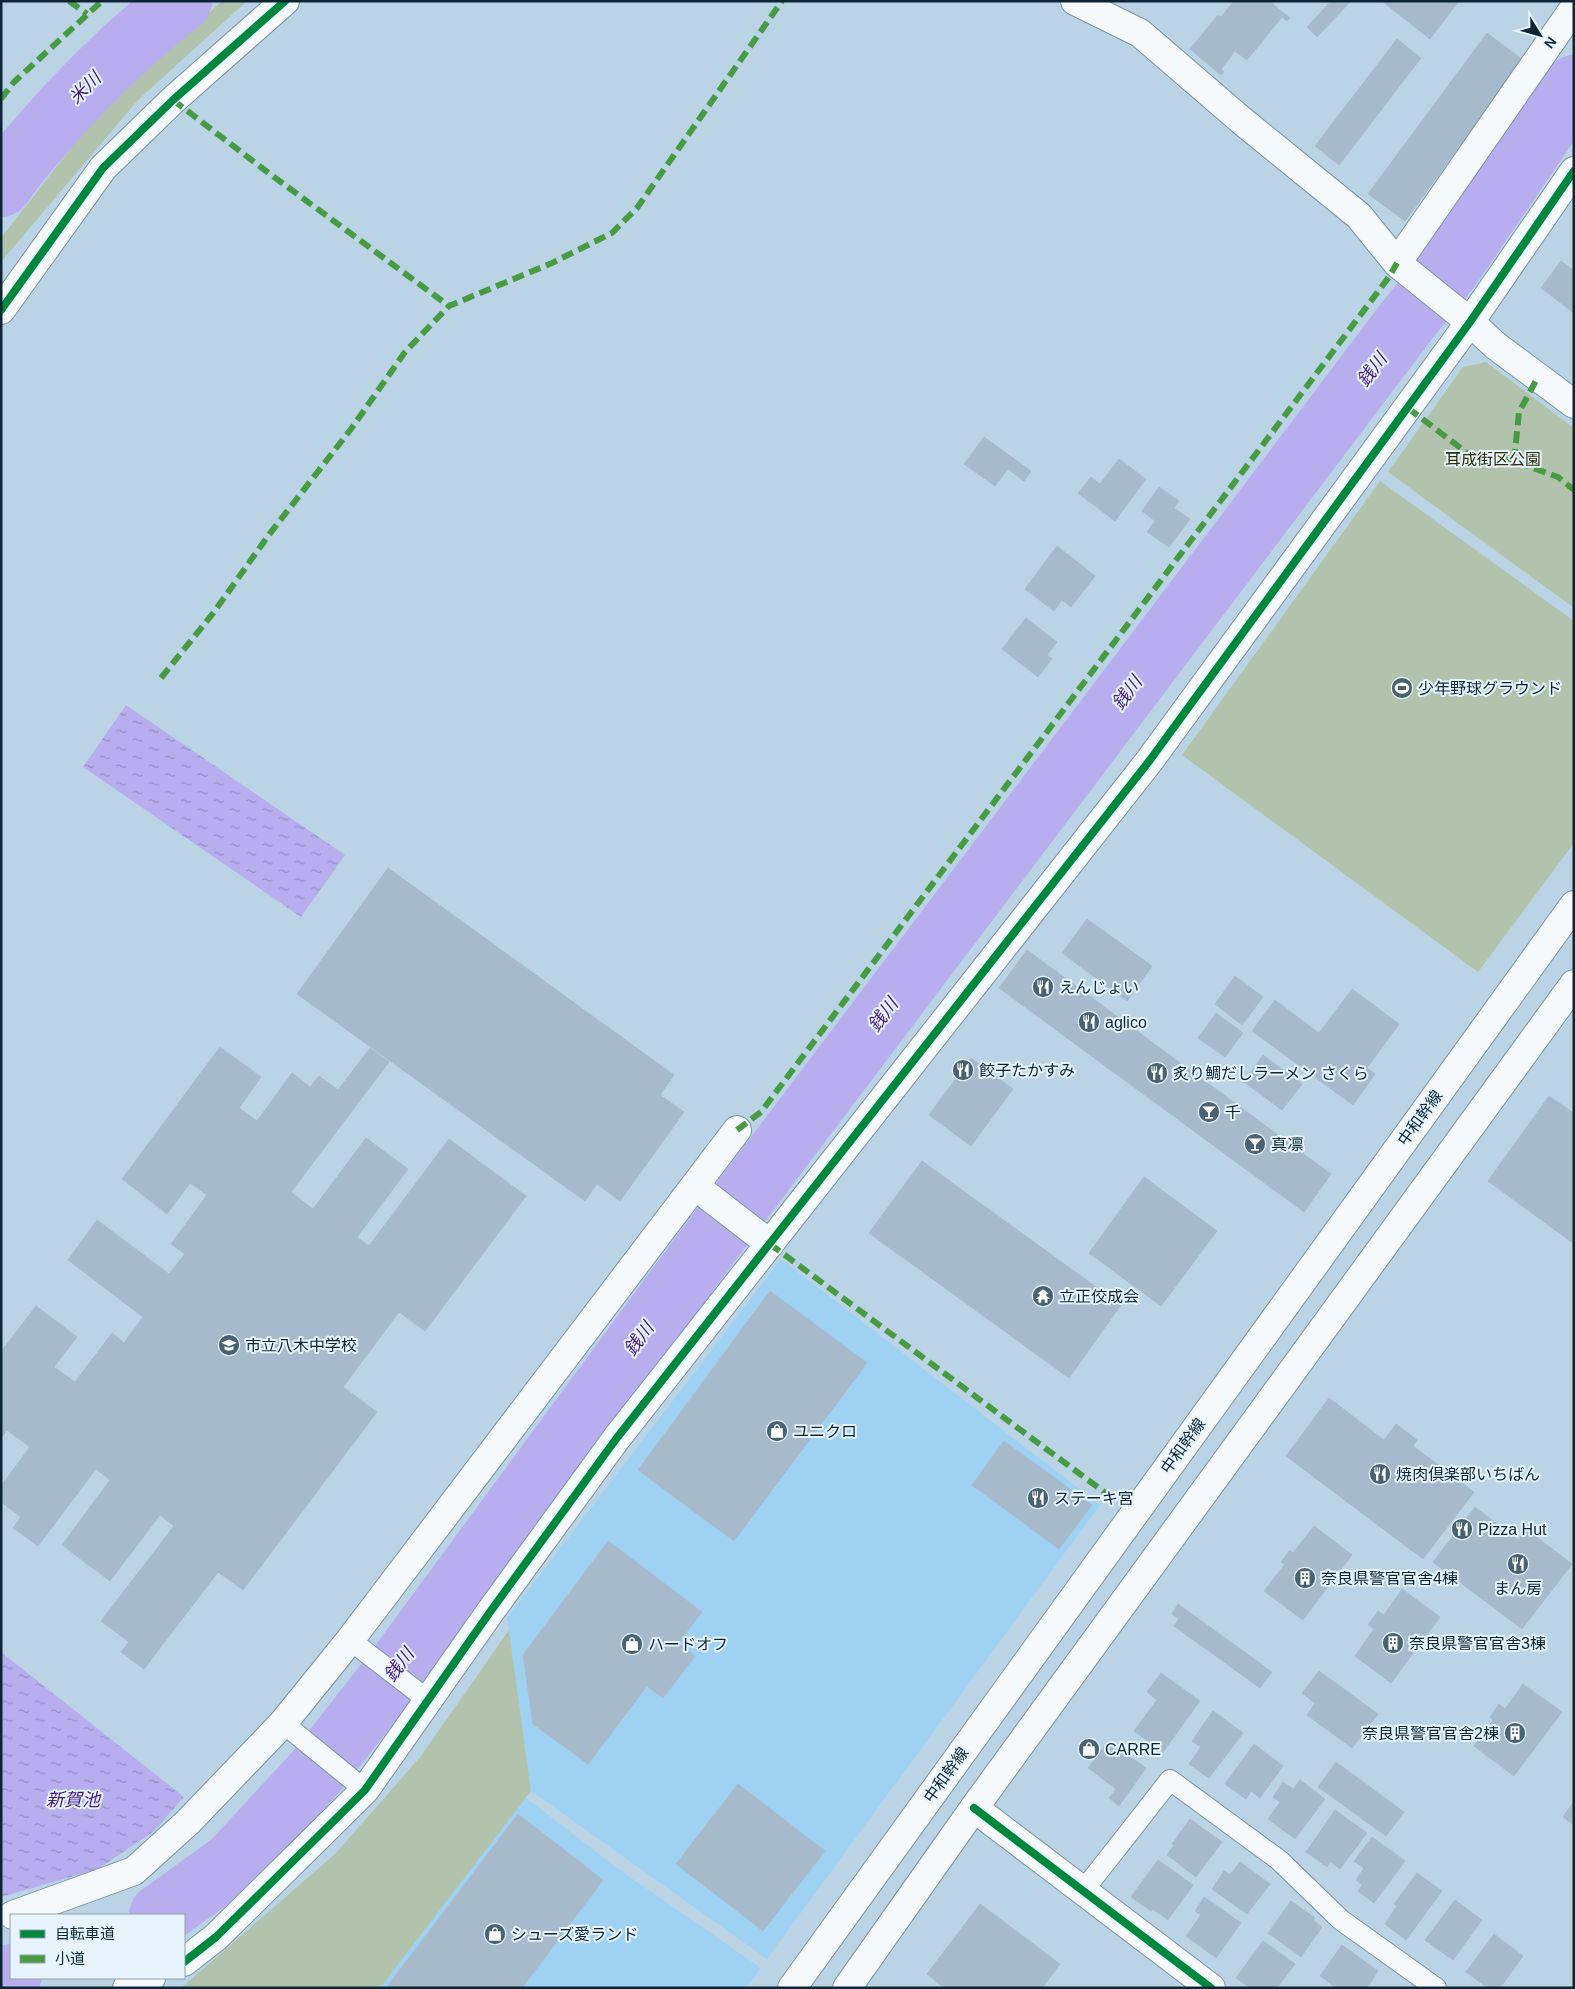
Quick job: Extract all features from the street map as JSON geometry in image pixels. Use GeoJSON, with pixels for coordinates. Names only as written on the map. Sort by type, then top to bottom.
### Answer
{"type":"FeatureCollection","features":[{"type":"Feature","properties":{"kind":"street"},"geometry":{"type":"LineString","coordinates":[[1,310],[104,168],[173,100],[285,1]]}},
{"type":"Feature","properties":{"kind":"street"},"geometry":{"type":"LineString","coordinates":[[1074,1],[1140,33],[1241,120],[1359,216],[1402,267],[1465,317],[1496,346],[1574,404]]}},
{"type":"Feature","properties":{"kind":"street"},"geometry":{"type":"LineString","coordinates":[[1402,267],[1574,8]]}},
{"type":"Feature","properties":{"kind":"street"},"geometry":{"type":"LineString","coordinates":[[185,1961],[223,1930],[357,1783],[428,1700],[763,1238],[1150,760],[1465,317],[1574,171]]}},
{"type":"Feature","properties":{"kind":"street","name":"中和幹線"},"geometry":{"type":"LineString","coordinates":[[792,1988],[1574,905]]}},
{"type":"Feature","properties":{"kind":"street"},"geometry":{"type":"LineString","coordinates":[[847,1988],[974,1808],[1574,984]]}},
{"type":"Feature","properties":{"kind":"street"},"geometry":{"type":"LineString","coordinates":[[17,1914],[134,1871],[292,1730],[350,1640],[702,1191],[737,1130]]}},
{"type":"Feature","properties":{"kind":"street"},"geometry":{"type":"LineString","coordinates":[[702,1191],[763,1238]]}},
{"type":"Feature","properties":{"kind":"street"},"geometry":{"type":"LineString","coordinates":[[974,1808],[1211,1988]]}},
{"type":"Feature","properties":{"kind":"street"},"geometry":{"type":"LineString","coordinates":[[127,1988],[149,1979]]}},
{"type":"Feature","properties":{"kind":"lane"},"geometry":{"type":"LineString","coordinates":[[350,1640],[428,1700]]}},
{"type":"Feature","properties":{"kind":"lane"},"geometry":{"type":"LineString","coordinates":[[292,1730],[357,1783]]}},
{"type":"Feature","properties":{"kind":"lane"},"geometry":{"type":"LineString","coordinates":[[1082,1891],[1170,1780],[1279,1860],[1341,1920],[1436,1988]]}},
{"type":"Feature","properties":{"kind":"shaded area"},"geometry":{"type":"Polygon","coordinates":[[[781,1259],[1100,1505],[767,1959],[531,1791],[507,1618],[781,1259]]]}},
{"type":"Feature","properties":{"kind":"shaded area"},"geometry":{"type":"Polygon","coordinates":[[[525,1797],[624,1873],[761,1968],[746,1988],[380,1988],[525,1797]]]}},
{"type":"Feature","properties":{"kind":"green space"},"geometry":{"type":"Polygon","coordinates":[[[222,1],[247,1],[138,100],[1,262],[1,238],[102,108],[222,1]]]}},
{"type":"Feature","properties":{"kind":"green space","name":"耳成街区公園"},"geometry":{"type":"Polygon","coordinates":[[[1486,362],[1574,428],[1574,608],[1388,472],[1463,367],[1486,362]]]}},
{"type":"Feature","properties":{"kind":"green space","name":"少年野球グラウンド"},"geometry":{"type":"Polygon","coordinates":[[[1380,481],[1574,621],[1574,843],[1478,972],[1182,755],[1380,481]]]}},
{"type":"Feature","properties":{"kind":"green space"},"geometry":{"type":"Polygon","coordinates":[[[509,1630],[531,1791],[380,1988],[181,1988],[336,1853],[421,1756],[509,1630]]]}},
{"type":"Feature","properties":{"kind":"water"},"geometry":{"type":"Polygon","coordinates":[[[126,705],[345,855],[301,917],[83,767],[126,705]]]}},
{"type":"Feature","properties":{"kind":"water","name":"新賀池"},"geometry":{"type":"Polygon","coordinates":[[[1,1652],[184,1797],[153,1832],[98,1869],[1,1897],[1,1652]]]}},
{"type":"Feature","properties":{"kind":"building"},"geometry":{"type":"Polygon","coordinates":[[[1234,1],[1269,1],[1290,18],[1287,21],[1282,17],[1247,60],[1235,51],[1221,69],[1224,72],[1221,75],[1190,49],[1218,15],[1221,17],[1234,1]]]}},
{"type":"Feature","properties":{"kind":"building"},"geometry":{"type":"Polygon","coordinates":[[[1331,1],[1351,1],[1317,37],[1307,27],[1331,1]]]}},
{"type":"Feature","properties":{"kind":"building"},"geometry":{"type":"Polygon","coordinates":[[[1382,1],[1459,1],[1430,39],[1382,1]]]}},
{"type":"Feature","properties":{"kind":"building"},"geometry":{"type":"Polygon","coordinates":[[[1487,33],[1523,60],[1405,221],[1368,194],[1487,33]]]}},
{"type":"Feature","properties":{"kind":"building"},"geometry":{"type":"Polygon","coordinates":[[[1397,39],[1421,58],[1339,165],[1315,146],[1397,39]]]}},
{"type":"Feature","properties":{"kind":"building"},"geometry":{"type":"Polygon","coordinates":[[[1561,261],[1574,271],[1574,313],[1541,288],[1561,261]]]}},
{"type":"Feature","properties":{"kind":"building"},"geometry":{"type":"Polygon","coordinates":[[[984,437],[1031,471],[1024,481],[1008,469],[995,486],[964,464],[984,437]]]}},
{"type":"Feature","properties":{"kind":"building"},"geometry":{"type":"Polygon","coordinates":[[[1119,459],[1146,479],[1115,521],[1078,493],[1091,477],[1100,484],[1119,459]]]}},
{"type":"Feature","properties":{"kind":"building"},"geometry":{"type":"Polygon","coordinates":[[[1159,487],[1179,501],[1174,508],[1190,519],[1169,547],[1147,532],[1155,521],[1142,511],[1159,487]]]}},
{"type":"Feature","properties":{"kind":"building"},"geometry":{"type":"Polygon","coordinates":[[[1057,546],[1095,576],[1071,607],[1062,600],[1054,611],[1025,589],[1057,546]]]}},
{"type":"Feature","properties":{"kind":"building"},"geometry":{"type":"Polygon","coordinates":[[[1026,618],[1057,642],[1047,655],[1052,659],[1038,677],[1002,649],[1026,618]]]}},
{"type":"Feature","properties":{"kind":"building"},"geometry":{"type":"Polygon","coordinates":[[[388,868],[674,1075],[660,1095],[684,1112],[620,1201],[597,1184],[585,1201],[297,994],[388,868]]]}},
{"type":"Feature","properties":{"kind":"building"},"geometry":{"type":"Polygon","coordinates":[[[1087,919],[1152,966],[1127,1001],[1062,953],[1087,919]]]}},
{"type":"Feature","properties":{"kind":"building"},"geometry":{"type":"Polygon","coordinates":[[[1027,950],[1331,1174],[1304,1212],[999,988],[1027,950]]]}},
{"type":"Feature","properties":{"kind":"building"},"geometry":{"type":"Polygon","coordinates":[[[1235,976],[1263,997],[1242,1025],[1215,1004],[1235,976]]]}},
{"type":"Feature","properties":{"kind":"building"},"geometry":{"type":"Polygon","coordinates":[[[1352,989],[1399,1024],[1367,1068],[1375,1074],[1353,1105],[1252,1031],[1275,1000],[1319,1033],[1352,989]]]}},
{"type":"Feature","properties":{"kind":"building"},"geometry":{"type":"Polygon","coordinates":[[[1216,1013],[1243,1033],[1225,1057],[1198,1038],[1216,1013]]]}},
{"type":"Feature","properties":{"kind":"building"},"geometry":{"type":"Polygon","coordinates":[[[220,1047],[261,1077],[239,1108],[257,1121],[292,1073],[310,1087],[319,1076],[338,1090],[370,1048],[389,1062],[291,1192],[313,1209],[366,1138],[408,1169],[357,1237],[369,1246],[449,1139],[526,1196],[425,1331],[399,1312],[343,1387],[377,1412],[243,1590],[218,1572],[144,1669],[121,1652],[129,1642],[101,1621],[174,1526],[160,1515],[110,1581],[62,1545],[110,1480],[96,1469],[38,1546],[13,1528],[21,1517],[1,1502],[1,1486],[30,1447],[7,1430],[1,1438],[1,1352],[36,1306],[77,1337],[54,1367],[75,1382],[112,1333],[124,1343],[143,1317],[68,1260],[97,1220],[169,1274],[185,1254],[171,1244],[207,1195],[190,1183],[167,1214],[122,1179],[220,1047]]]}},
{"type":"Feature","properties":{"kind":"building"},"geometry":{"type":"Polygon","coordinates":[[[1263,1055],[1302,1084],[1282,1110],[1244,1082],[1263,1055]]]}},
{"type":"Feature","properties":{"kind":"building"},"geometry":{"type":"Polygon","coordinates":[[[971,1058],[1013,1089],[971,1146],[929,1115],[971,1058]]]}},
{"type":"Feature","properties":{"kind":"building"},"geometry":{"type":"Polygon","coordinates":[[[1549,1096],[1574,1113],[1574,1244],[1488,1181],[1549,1096]]]}},
{"type":"Feature","properties":{"kind":"building"},"geometry":{"type":"Polygon","coordinates":[[[922,1161],[1121,1305],[1069,1378],[869,1233],[922,1161]]]}},
{"type":"Feature","properties":{"kind":"building"},"geometry":{"type":"Polygon","coordinates":[[[1144,1177],[1217,1231],[1161,1306],[1089,1253],[1144,1177]]]}},
{"type":"Feature","properties":{"kind":"building"},"geometry":{"type":"Polygon","coordinates":[[[770,1291],[867,1363],[734,1541],[638,1470],[770,1291]]]}},
{"type":"Feature","properties":{"kind":"building","name":"焼肉倶楽部いちばん"},"geometry":{"type":"Polygon","coordinates":[[[1329,1398],[1384,1440],[1396,1424],[1417,1440],[1413,1446],[1474,1492],[1423,1559],[1286,1456],[1329,1398]]]}},
{"type":"Feature","properties":{"kind":"building"},"geometry":{"type":"Polygon","coordinates":[[[1004,1441],[1092,1505],[1059,1549],[972,1485],[1004,1441]]]}},
{"type":"Feature","properties":{"kind":"building"},"geometry":{"type":"Polygon","coordinates":[[[1475,1507],[1518,1540],[1526,1529],[1572,1564],[1522,1629],[1433,1562],[1475,1507]]]}},
{"type":"Feature","properties":{"kind":"building","name":"奈良県警官官舎4棟"},"geometry":{"type":"Polygon","coordinates":[[[1314,1526],[1352,1555],[1303,1620],[1264,1591],[1285,1564],[1281,1562],[1290,1550],[1293,1553],[1314,1526]]]}},
{"type":"Feature","properties":{"kind":"building"},"geometry":{"type":"Polygon","coordinates":[[[608,1541],[702,1612],[678,1643],[695,1656],[663,1698],[647,1686],[588,1764],[533,1724],[523,1655],[608,1541]]]}},
{"type":"Feature","properties":{"kind":"building","name":"奈良県警官官舎3棟"},"geometry":{"type":"Polygon","coordinates":[[[1402,1589],[1440,1617],[1391,1683],[1355,1656],[1374,1629],[1368,1625],[1378,1611],[1384,1615],[1402,1589]]]}},
{"type":"Feature","properties":{"kind":"building"},"geometry":{"type":"Polygon","coordinates":[[[1178,1604],[1272,1672],[1260,1688],[1174,1626],[1179,1619],[1172,1614],[1178,1604]]]}},
{"type":"Feature","properties":{"kind":"building"},"geometry":{"type":"Polygon","coordinates":[[[1319,1671],[1378,1714],[1352,1748],[1307,1715],[1315,1703],[1302,1693],[1319,1671]]]}},
{"type":"Feature","properties":{"kind":"building"},"geometry":{"type":"Polygon","coordinates":[[[1161,1673],[1200,1701],[1163,1752],[1134,1731],[1157,1700],[1147,1692],[1161,1673]]]}},
{"type":"Feature","properties":{"kind":"building","name":"奈良県警官官舎2棟"},"geometry":{"type":"Polygon","coordinates":[[[1523,1684],[1562,1712],[1514,1776],[1474,1746],[1493,1720],[1490,1717],[1499,1704],[1505,1709],[1523,1684]]]}},
{"type":"Feature","properties":{"kind":"building"},"geometry":{"type":"Polygon","coordinates":[[[1213,1711],[1243,1733],[1209,1778],[1189,1764],[1201,1747],[1192,1741],[1213,1711]]]}},
{"type":"Feature","properties":{"kind":"building"},"geometry":{"type":"Polygon","coordinates":[[[1108,1741],[1146,1768],[1119,1806],[1109,1798],[1116,1789],[1088,1768],[1108,1741]]]}},
{"type":"Feature","properties":{"kind":"building"},"geometry":{"type":"Polygon","coordinates":[[[1254,1744],[1283,1766],[1260,1798],[1251,1791],[1246,1799],[1225,1784],[1254,1744]]]}},
{"type":"Feature","properties":{"kind":"building"},"geometry":{"type":"Polygon","coordinates":[[[1336,1762],[1404,1812],[1386,1836],[1318,1787],[1336,1762]]]}},
{"type":"Feature","properties":{"kind":"building"},"geometry":{"type":"Polygon","coordinates":[[[1300,1780],[1325,1799],[1295,1839],[1268,1819],[1280,1802],[1273,1797],[1283,1782],[1293,1789],[1300,1780]]]}},
{"type":"Feature","properties":{"kind":"building"},"geometry":{"type":"Polygon","coordinates":[[[738,1784],[825,1851],[763,1931],[676,1864],[738,1784]]]}},
{"type":"Feature","properties":{"kind":"building"},"geometry":{"type":"Polygon","coordinates":[[[1574,1801],[1574,1825],[1563,1817],[1574,1801]]]}},
{"type":"Feature","properties":{"kind":"building"},"geometry":{"type":"Polygon","coordinates":[[[1335,1810],[1367,1833],[1340,1869],[1331,1862],[1327,1867],[1306,1852],[1335,1810]]]}},
{"type":"Feature","properties":{"kind":"building","name":"シューズ愛ランド"},"geometry":{"type":"Polygon","coordinates":[[[518,1814],[603,1880],[522,1988],[386,1988],[518,1814]]]}},
{"type":"Feature","properties":{"kind":"building"},"geometry":{"type":"Polygon","coordinates":[[[1190,1819],[1222,1842],[1196,1877],[1167,1855],[1174,1845],[1172,1844],[1190,1819]]]}},
{"type":"Feature","properties":{"kind":"building"},"geometry":{"type":"Polygon","coordinates":[[[1372,1837],[1405,1861],[1374,1903],[1358,1891],[1362,1885],[1356,1880],[1364,1868],[1354,1861],[1372,1837]]]}},
{"type":"Feature","properties":{"kind":"building"},"geometry":{"type":"Polygon","coordinates":[[[1158,1860],[1193,1885],[1168,1920],[1131,1897],[1158,1860]]]}},
{"type":"Feature","properties":{"kind":"building"},"geometry":{"type":"Polygon","coordinates":[[[1240,1862],[1270,1884],[1247,1914],[1212,1889],[1224,1871],[1230,1875],[1240,1862]]]}},
{"type":"Feature","properties":{"kind":"building"},"geometry":{"type":"Polygon","coordinates":[[[1417,1873],[1442,1891],[1406,1940],[1385,1924],[1397,1906],[1394,1904],[1417,1873]]]}},
{"type":"Feature","properties":{"kind":"building"},"geometry":{"type":"Polygon","coordinates":[[[1204,1897],[1241,1923],[1216,1958],[1186,1936],[1201,1915],[1195,1911],[1204,1897]]]}},
{"type":"Feature","properties":{"kind":"building"},"geometry":{"type":"Polygon","coordinates":[[[1455,1900],[1482,1920],[1453,1960],[1425,1940],[1455,1900]]]}},
{"type":"Feature","properties":{"kind":"building"},"geometry":{"type":"Polygon","coordinates":[[[1291,1901],[1315,1918],[1313,1920],[1322,1927],[1301,1957],[1268,1933],[1291,1901]]]}},
{"type":"Feature","properties":{"kind":"building"},"geometry":{"type":"Polygon","coordinates":[[[980,1904],[1060,1964],[1042,1988],[944,1988],[927,1974],[980,1904]]]}},
{"type":"Feature","properties":{"kind":"building"},"geometry":{"type":"Polygon","coordinates":[[[1494,1934],[1523,1956],[1500,1988],[1488,1988],[1466,1972],[1494,1934]]]}},
{"type":"Feature","properties":{"kind":"building"},"geometry":{"type":"Polygon","coordinates":[[[1263,1941],[1295,1964],[1277,1988],[1250,1988],[1236,1978],[1263,1941]]]}},
{"type":"Feature","properties":{"kind":"building"},"geometry":{"type":"Polygon","coordinates":[[[1342,1945],[1378,1971],[1367,1988],[1336,1988],[1320,1976],[1342,1945]]]}},
{"type":"Feature","properties":{"kind":"waterway","name":"米川"},"geometry":{"type":"LineString","coordinates":[[1,186],[34,144],[110,63],[181,1]]}},
{"type":"Feature","properties":{"kind":"waterway","name":"銭川"},"geometry":{"type":"LineString","coordinates":[[161,1914],[232,1863],[316,1772],[389,1679],[712,1240],[1406,322],[1449,269],[1574,86]]}},
{"type":"Feature","properties":{"kind":"waterway","name":"銭川"},"geometry":{"type":"LineString","coordinates":[[1,1979],[10,1975]]}},
{"type":"Feature","properties":{"kind":"marked path"},"geometry":{"type":"LineString","coordinates":[[69,1],[87,14]]}},
{"type":"Feature","properties":{"kind":"marked path"},"geometry":{"type":"LineString","coordinates":[[1,99],[14,82],[102,1]]}},
{"type":"Feature","properties":{"kind":"marked path"},"geometry":{"type":"LineString","coordinates":[[161,678],[214,612],[268,536],[351,429],[405,352],[449,306],[552,263],[612,233],[637,208],[782,1]]}},
{"type":"Feature","properties":{"kind":"marked path"},"geometry":{"type":"LineString","coordinates":[[173,100],[449,306]]}},
{"type":"Feature","properties":{"kind":"marked path"},"geometry":{"type":"LineString","coordinates":[[737,1130],[761,1112],[1389,277],[1397,263]]}},
{"type":"Feature","properties":{"kind":"marked path"},"geometry":{"type":"LineString","coordinates":[[1514,461],[1519,412],[1538,377]]}},
{"type":"Feature","properties":{"kind":"marked path"},"geometry":{"type":"LineString","coordinates":[[1408,408],[1471,456],[1514,461],[1558,477],[1574,490]]}},
{"type":"Feature","properties":{"kind":"marked path"},"geometry":{"type":"LineString","coordinates":[[770,1244],[1115,1500]]}},
{"type":"Feature","properties":{"kind":"cycle path"},"geometry":{"type":"LineString","coordinates":[[1,310],[103,168],[173,100],[285,1]]}},
{"type":"Feature","properties":{"kind":"cycle path"},"geometry":{"type":"LineString","coordinates":[[185,1961],[216,1937],[365,1790],[490,1612],[616,1439],[1150,760],[1470,322],[1574,171]]}},
{"type":"Feature","properties":{"kind":"cycle path"},"geometry":{"type":"LineString","coordinates":[[974,1808],[1211,1988]]}},
{"type":"Feature","properties":{"kind":"place","name":"少年野球グラウンド"},"geometry":{"type":"Point","coordinates":[1402,688]}},
{"type":"Feature","properties":{"kind":"place","name":"えんじょい"},"geometry":{"type":"Point","coordinates":[1043,987]}},
{"type":"Feature","properties":{"kind":"place","name":"aglico"},"geometry":{"type":"Point","coordinates":[1089,1022]}},
{"type":"Feature","properties":{"kind":"place","name":"餃子たかすみ"},"geometry":{"type":"Point","coordinates":[963,1070]}},
{"type":"Feature","properties":{"kind":"place","name":"炙り鯛だしラーメン さくら"},"geometry":{"type":"Point","coordinates":[1157,1073]}},
{"type":"Feature","properties":{"kind":"place","name":"千"},"geometry":{"type":"Point","coordinates":[1209,1112]}},
{"type":"Feature","properties":{"kind":"place","name":"真凛"},"geometry":{"type":"Point","coordinates":[1255,1144]}},
{"type":"Feature","properties":{"kind":"place","name":"立正佼成会"},"geometry":{"type":"Point","coordinates":[1043,1296]}},
{"type":"Feature","properties":{"kind":"place","name":"市立八木中学校"},"geometry":{"type":"Point","coordinates":[229,1345]}},
{"type":"Feature","properties":{"kind":"place","name":"ユニクロ"},"geometry":{"type":"Point","coordinates":[777,1431]}},
{"type":"Feature","properties":{"kind":"place","name":"焼肉倶楽部いちばん"},"geometry":{"type":"Point","coordinates":[1380,1474]}},
{"type":"Feature","properties":{"kind":"place","name":"ステーキ宮"},"geometry":{"type":"Point","coordinates":[1038,1498]}},
{"type":"Feature","properties":{"kind":"place","name":"Pizza Hut"},"geometry":{"type":"Point","coordinates":[1462,1529]}},
{"type":"Feature","properties":{"kind":"place","name":"まん房"},"geometry":{"type":"Point","coordinates":[1518,1564]}},
{"type":"Feature","properties":{"kind":"place","name":"奈良県警官官舎4棟"},"geometry":{"type":"Point","coordinates":[1305,1578]}},
{"type":"Feature","properties":{"kind":"place","name":"奈良県警官官舎3棟"},"geometry":{"type":"Point","coordinates":[1393,1643]}},
{"type":"Feature","properties":{"kind":"place","name":"ハードオフ"},"geometry":{"type":"Point","coordinates":[632,1644]}},
{"type":"Feature","properties":{"kind":"place","name":"奈良県警官官舎2棟"},"geometry":{"type":"Point","coordinates":[1515,1733]}},
{"type":"Feature","properties":{"kind":"place","name":"CARRE"},"geometry":{"type":"Point","coordinates":[1089,1749]}},
{"type":"Feature","properties":{"kind":"place","name":"シューズ愛ランド"},"geometry":{"type":"Point","coordinates":[495,1934]}}]}
